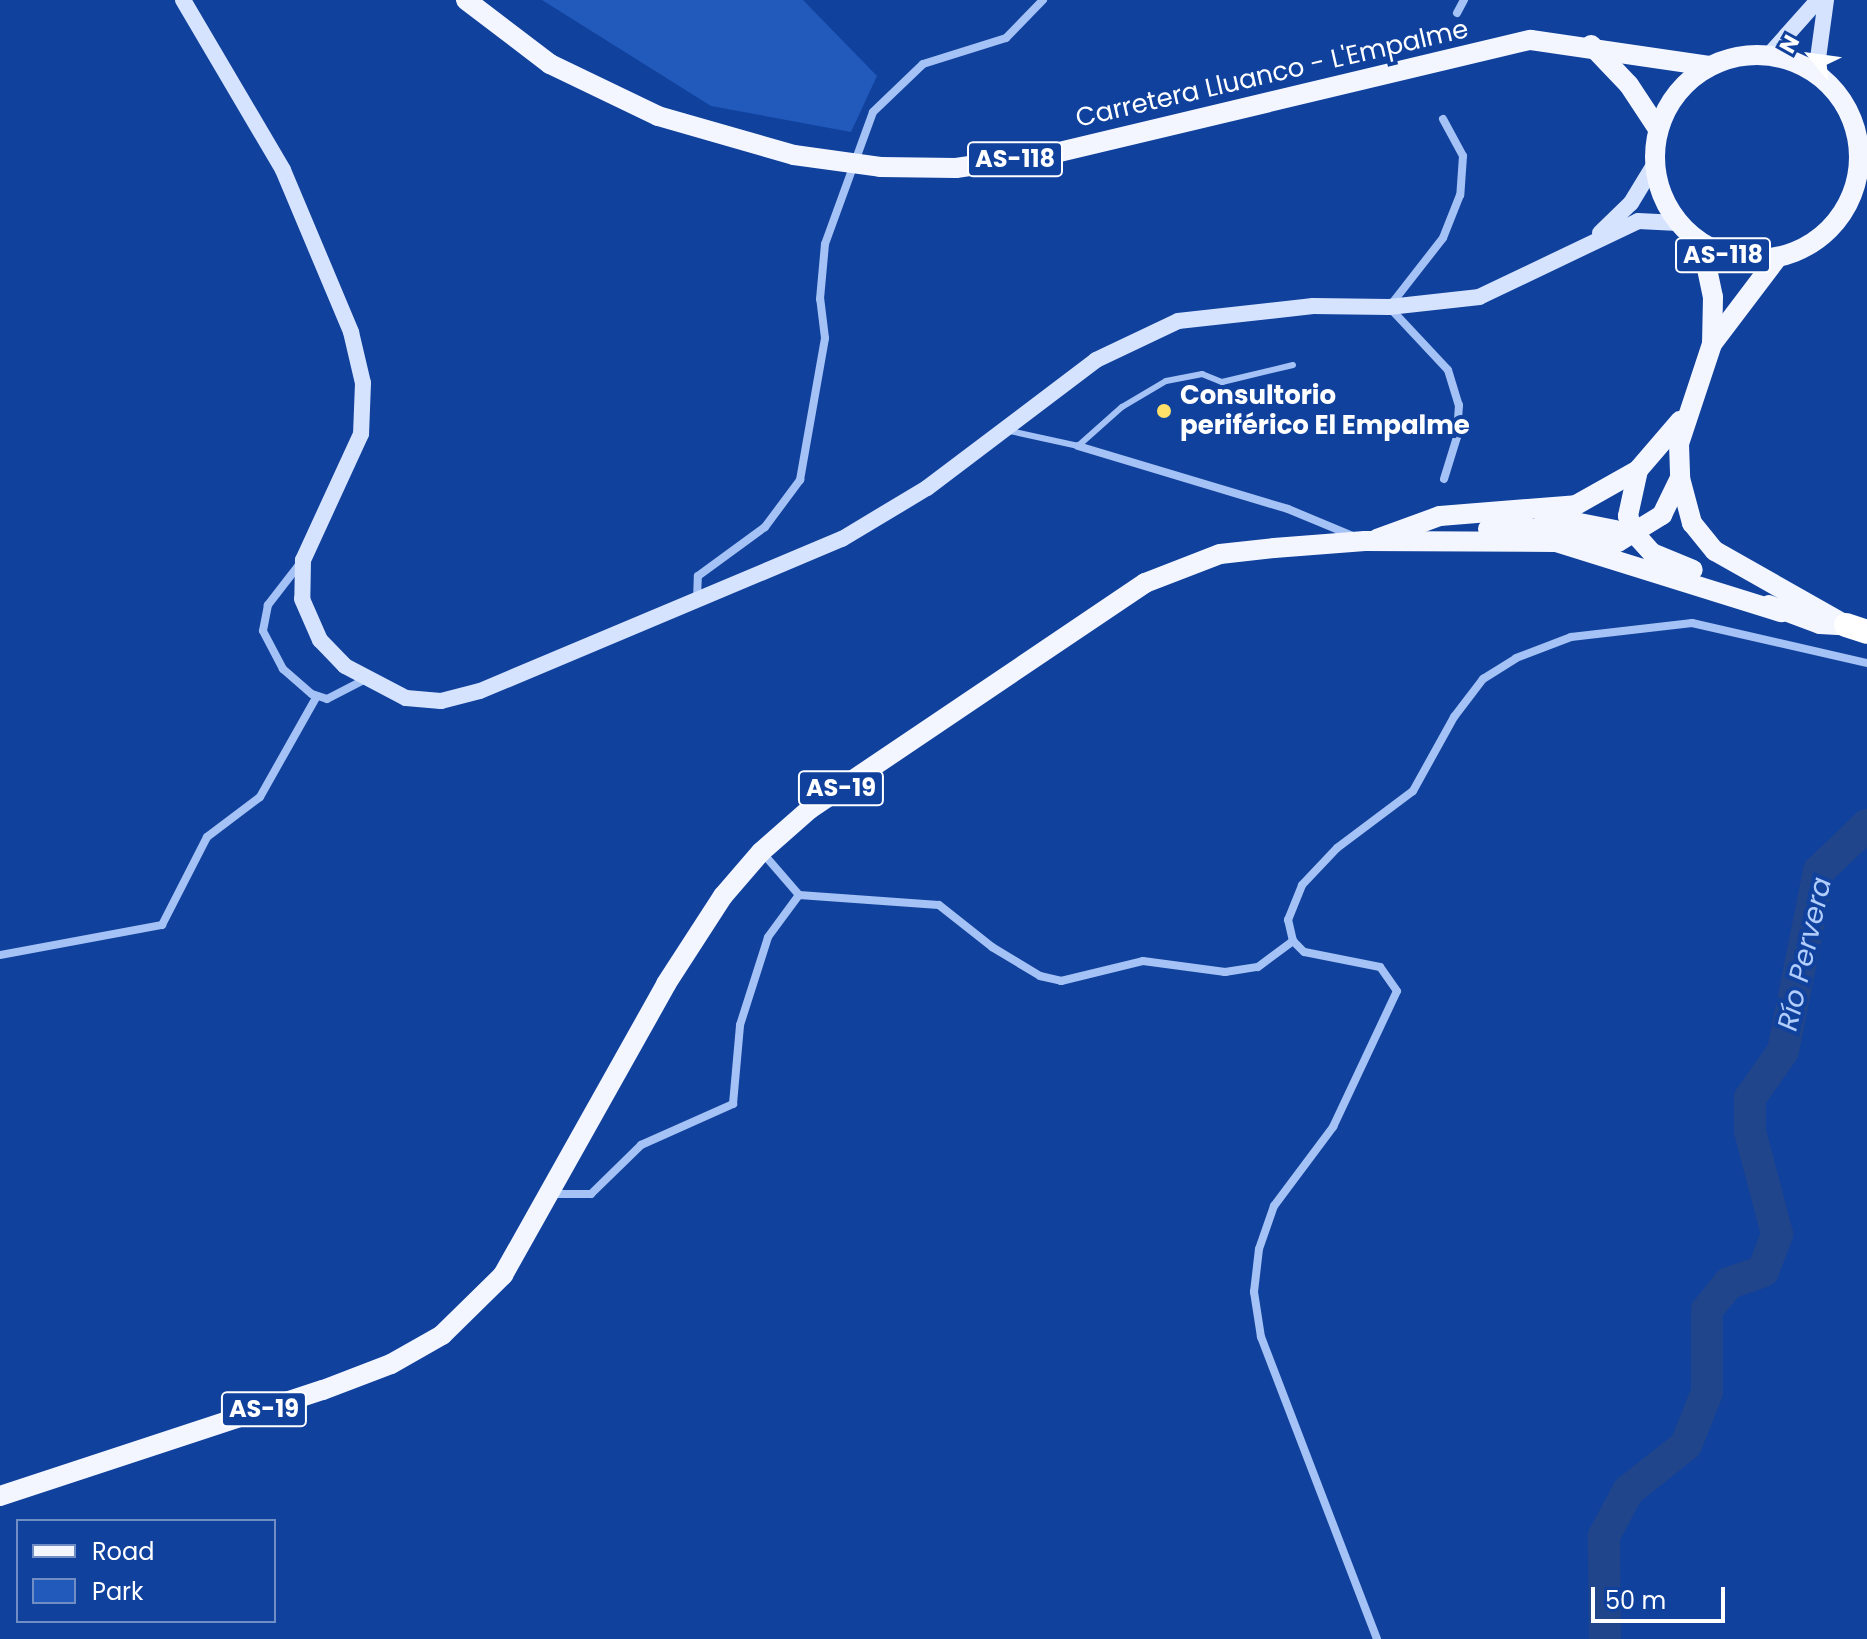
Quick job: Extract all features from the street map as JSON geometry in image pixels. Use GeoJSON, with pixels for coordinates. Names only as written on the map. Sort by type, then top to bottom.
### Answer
{"type":"FeatureCollection","features":[{"type":"Feature","properties":{"kind":"main road","name":"Carretera Lluanco - L'Empalme"},"geometry":{"type":"LineString","coordinates":[[466,0],[550,64],[658,116],[794,155],[880,167],[956,168],[1051,154],[1531,40],[1591,45]]}},
{"type":"Feature","properties":{"kind":"main road","name":"AS-118"},"geometry":{"type":"LineString","coordinates":[[1591,45],[1709,66]]}},
{"type":"Feature","properties":{"kind":"main road"},"geometry":{"type":"LineString","coordinates":[[1591,45],[1638,97],[1658,129]]}},
{"type":"Feature","properties":{"kind":"main road","name":"AS-118"},"geometry":{"type":"LineString","coordinates":[[1769,55],[1791,59],[1816,73],[1840,97],[1855,127],[1858,172],[1853,195],[1835,224],[1809,246],[1777,258],[1738,258],[1702,245],[1678,223],[1658,186],[1654,165],[1658,129],[1669,104],[1709,66],[1738,56],[1769,55]]}},
{"type":"Feature","properties":{"kind":"main road","name":"AS-118"},"geometry":{"type":"LineString","coordinates":[[1690,408],[1712,344],[1713,297],[1702,245]]}},
{"type":"Feature","properties":{"kind":"main road","name":"AS-118"},"geometry":{"type":"LineString","coordinates":[[1712,344],[1777,258]]}},
{"type":"Feature","properties":{"kind":"main road"},"geometry":{"type":"LineString","coordinates":[[1368,541],[1440,516],[1576,505],[1638,470],[1690,408]]}},
{"type":"Feature","properties":{"kind":"main road"},"geometry":{"type":"LineString","coordinates":[[1690,408],[1679,444],[1680,478],[1692,523],[1715,551],[1856,628]]}},
{"type":"Feature","properties":{"kind":"main road"},"geometry":{"type":"LineString","coordinates":[[1638,470],[1628,516],[1635,534],[1652,553],[1781,612]]}},
{"type":"Feature","properties":{"kind":"main road"},"geometry":{"type":"LineString","coordinates":[[1424,543],[1449,530],[1529,528],[1618,542],[1662,515],[1680,478]]}},
{"type":"Feature","properties":{"kind":"main road"},"geometry":{"type":"LineString","coordinates":[[1506,511],[1635,534],[1785,587]]}},
{"type":"Feature","properties":{"kind":"main road","name":"AS-19"},"geometry":{"type":"LineString","coordinates":[[0,1496],[391,1364],[442,1335],[503,1275],[666,984],[723,896],[761,852],[810,809],[1145,583],[1220,554],[1368,541],[1424,543]]}},
{"type":"Feature","properties":{"kind":"main road"},"geometry":{"type":"LineString","coordinates":[[1424,543],[1556,542],[1820,624],[1856,628]]}},
{"type":"Feature","properties":{"kind":"street"},"geometry":{"type":"LineString","coordinates":[[183,0],[283,170],[351,332],[363,383],[361,434],[303,560],[268,605],[263,631],[283,669],[317,696],[327,699],[346,692],[364,680]]}},
{"type":"Feature","properties":{"kind":"street"},"geometry":{"type":"LineString","coordinates":[[697,600],[698,576],[765,527],[800,480],[825,338],[820,299],[825,244],[873,112],[902,79],[923,64],[1006,38],[1043,0]]}},
{"type":"Feature","properties":{"kind":"street"},"geometry":{"type":"LineString","coordinates":[[1457,13],[1464,0]]}},
{"type":"Feature","properties":{"kind":"street"},"geometry":{"type":"LineString","coordinates":[[1769,55],[1818,0]]}},
{"type":"Feature","properties":{"kind":"street"},"geometry":{"type":"LineString","coordinates":[[1816,73],[1826,0]]}},
{"type":"Feature","properties":{"kind":"street"},"geometry":{"type":"LineString","coordinates":[[1389,307],[1443,238],[1460,195],[1463,156],[1443,119]]}},
{"type":"Feature","properties":{"kind":"street"},"geometry":{"type":"LineString","coordinates":[[1594,239],[1631,203],[1654,165]]}},
{"type":"Feature","properties":{"kind":"street"},"geometry":{"type":"LineString","coordinates":[[303,560],[302,599],[320,640],[364,680],[406,698],[441,701],[480,691],[842,539],[927,488],[1096,360],[1178,321],[1313,306],[1389,307],[1479,297],[1537,273],[1594,239],[1638,221],[1678,223]]}},
{"type":"Feature","properties":{"kind":"street"},"geometry":{"type":"LineString","coordinates":[[1389,307],[1448,370],[1452,382],[1459,405],[1457,437],[1444,479]]}},
{"type":"Feature","properties":{"kind":"street"},"geometry":{"type":"LineString","coordinates":[[1078,446],[1288,509],[1368,541]]}},
{"type":"Feature","properties":{"kind":"street"},"geometry":{"type":"LineString","coordinates":[[1377,1639],[1261,1337],[1254,1292],[1259,1249],[1274,1206],[1333,1127],[1397,991],[1380,967],[1304,952],[1293,941],[1288,920],[1302,885],[1337,848],[1413,791],[1454,717],[1483,679],[1516,658],[1571,637],[1692,623],[1867,663]]}},
{"type":"Feature","properties":{"kind":"street"},"geometry":{"type":"LineString","coordinates":[[0,955],[162,925],[207,837],[260,797],[317,696]]}},
{"type":"Feature","properties":{"kind":"street"},"geometry":{"type":"LineString","coordinates":[[761,852],[799,895],[939,905],[1004,954],[1040,976],[1061,981],[1143,961],[1225,972],[1258,967],[1293,941]]}},
{"type":"Feature","properties":{"kind":"street"},"geometry":{"type":"LineString","coordinates":[[549,1194],[591,1194],[641,1145],[733,1104],[740,1025],[749,996],[768,937],[799,895]]}},
{"type":"Feature","properties":{"kind":"lane"},"geometry":{"type":"LineString","coordinates":[[1001,429],[1078,446],[1122,407],[1166,381],[1202,374],[1222,382],[1293,365]]}},
{"type":"Feature","properties":{"kind":"green space"},"geometry":{"type":"Polygon","coordinates":[[[542,0],[803,0],[877,76],[851,132],[711,106],[542,0]]]}},
{"type":"Feature","properties":{"kind":"waterway","name":"Río Pervera"},"geometry":{"type":"LineString","coordinates":[[1605,1639],[1604,1536],[1628,1491],[1686,1445],[1707,1392],[1707,1310],[1729,1283],[1763,1271],[1777,1234],[1750,1131],[1750,1098],[1783,1051],[1819,871],[1867,825]]}},
{"type":"Feature","properties":{"kind":"place","name":"Consultorio periférico El Empalme"},"geometry":{"type":"Point","coordinates":[1164,411]}}]}
